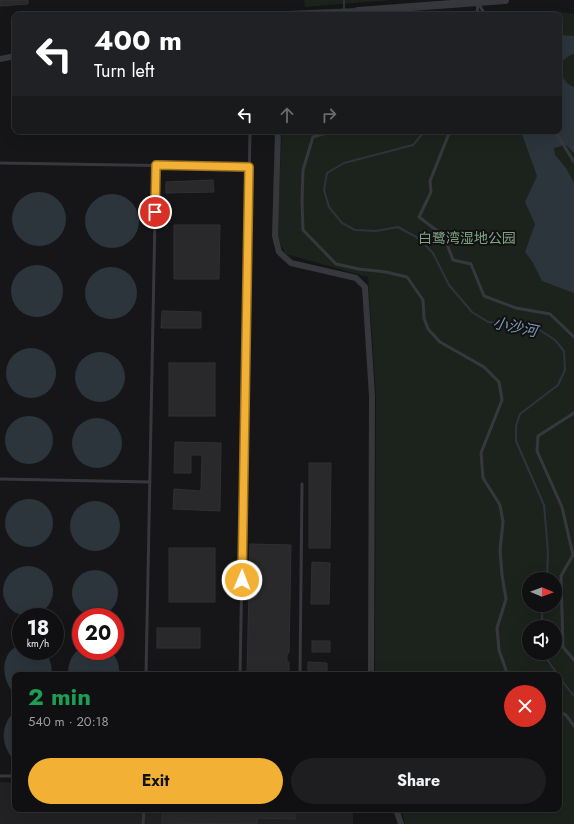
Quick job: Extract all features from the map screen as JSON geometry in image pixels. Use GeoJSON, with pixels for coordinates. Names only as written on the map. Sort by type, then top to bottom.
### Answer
{"type":"FeatureCollection","features":[{"type":"Feature","properties":{"kind":"street"},"geometry":{"type":"LineString","coordinates":[[331,12],[505,0]]}},
{"type":"Feature","properties":{"kind":"street"},"geometry":{"type":"LineString","coordinates":[[0,59],[12,57]]}},
{"type":"Feature","properties":{"kind":"street"},"geometry":{"type":"LineString","coordinates":[[278,134],[275,236],[279,252],[291,263],[356,278],[365,287],[372,396],[371,672]]}},
{"type":"Feature","properties":{"kind":"street"},"geometry":{"type":"LineString","coordinates":[[397,812],[401,824]]}},
{"type":"Feature","properties":{"kind":"lane"},"geometry":{"type":"LineString","coordinates":[[477,12],[478,2]]}},
{"type":"Feature","properties":{"kind":"lane"},"geometry":{"type":"LineString","coordinates":[[478,2],[483,12]]}},
{"type":"Feature","properties":{"kind":"lane"},"geometry":{"type":"LineString","coordinates":[[240,672],[250,134]]}},
{"type":"Feature","properties":{"kind":"lane"},"geometry":{"type":"LineString","coordinates":[[323,134],[313,137],[303,170],[303,230],[336,264],[407,277],[423,300],[424,318],[428,329],[440,342],[484,367],[499,382],[502,400],[481,453],[483,478],[500,505],[503,522],[500,550],[506,599],[497,628],[499,650],[507,672]]}},
{"type":"Feature","properties":{"kind":"lane"},"geometry":{"type":"LineString","coordinates":[[449,134],[430,181],[431,192],[419,217],[444,236],[453,260],[471,264],[484,296],[516,308],[550,314],[574,337]]}},
{"type":"Feature","properties":{"kind":"lane"},"geometry":{"type":"LineString","coordinates":[[557,134],[574,162]]}},
{"type":"Feature","properties":{"kind":"lane"},"geometry":{"type":"LineString","coordinates":[[0,163],[249,167]]}},
{"type":"Feature","properties":{"kind":"lane"},"geometry":{"type":"LineString","coordinates":[[146,672],[156,165]]}},
{"type":"Feature","properties":{"kind":"lane"},"geometry":{"type":"LineString","coordinates":[[574,413],[538,436],[537,451],[562,507],[573,555],[561,576],[563,647],[574,660]]}},
{"type":"Feature","properties":{"kind":"lane"},"geometry":{"type":"LineString","coordinates":[[0,479],[150,482]]}},
{"type":"Feature","properties":{"kind":"lane"},"geometry":{"type":"LineString","coordinates":[[300,672],[302,484]]}},
{"type":"Feature","properties":{"kind":"lane"},"geometry":{"type":"LineString","coordinates":[[562,713],[566,715],[574,726]]}},
{"type":"Feature","properties":{"kind":"lane"},"geometry":{"type":"LineString","coordinates":[[0,776],[12,776]]}},
{"type":"Feature","properties":{"kind":"lane"},"geometry":{"type":"LineString","coordinates":[[143,824],[144,812]]}},
{"type":"Feature","properties":{"kind":"shaded area"},"geometry":{"type":"Polygon","coordinates":[[[562,35],[574,36],[574,54],[562,63],[562,35]]]}},
{"type":"Feature","properties":{"kind":"shaded area"},"geometry":{"type":"Polygon","coordinates":[[[562,76],[571,86],[574,87],[574,153],[566,145],[554,148],[555,155],[566,168],[574,183],[574,293],[542,281],[532,261],[525,252],[535,224],[525,202],[537,176],[522,134],[562,134],[562,76]]]}},
{"type":"Feature","properties":{"kind":"shaded area"},"geometry":{"type":"Polygon","coordinates":[[[39,192],[49,194],[58,200],[64,209],[66,219],[64,229],[58,238],[49,244],[39,246],[29,244],[20,238],[14,229],[12,219],[14,209],[20,200],[29,194],[39,192]]]}},
{"type":"Feature","properties":{"kind":"shaded area"},"geometry":{"type":"Polygon","coordinates":[[[107,194],[117,194],[127,198],[135,206],[139,216],[139,226],[135,236],[127,244],[117,248],[107,248],[97,244],[89,236],[85,226],[85,216],[89,206],[97,198],[107,194]]]}},
{"type":"Feature","properties":{"kind":"shaded area"},"geometry":{"type":"Polygon","coordinates":[[[32,265],[42,265],[56,272],[63,286],[63,296],[56,310],[42,317],[32,317],[22,313],[15,306],[11,296],[11,286],[15,276],[22,269],[32,265]]]}},
{"type":"Feature","properties":{"kind":"shaded area"},"geometry":{"type":"Polygon","coordinates":[[[111,267],[125,271],[133,279],[137,293],[133,307],[125,315],[111,319],[97,315],[89,307],[85,293],[89,279],[97,271],[111,267]]]}},
{"type":"Feature","properties":{"kind":"shaded area"},"geometry":{"type":"Polygon","coordinates":[[[31,348],[41,350],[49,355],[54,363],[56,373],[54,383],[49,391],[41,396],[31,398],[21,396],[13,391],[8,383],[6,373],[8,363],[13,355],[21,350],[31,348]]]}},
{"type":"Feature","properties":{"kind":"shaded area"},"geometry":{"type":"Polygon","coordinates":[[[100,352],[114,356],[121,363],[125,377],[121,391],[114,398],[100,402],[86,398],[79,391],[75,377],[79,363],[86,356],[100,352]]]}},
{"type":"Feature","properties":{"kind":"shaded area"},"geometry":{"type":"Polygon","coordinates":[[[24,416],[34,416],[43,420],[49,426],[52,431],[52,449],[43,460],[34,464],[24,464],[15,460],[9,454],[5,445],[5,435],[9,426],[15,420],[24,416]]]}},
{"type":"Feature","properties":{"kind":"shaded area"},"geometry":{"type":"Polygon","coordinates":[[[97,418],[111,422],[118,429],[122,443],[118,457],[111,464],[97,468],[83,464],[76,457],[72,443],[76,429],[83,422],[97,418]]]}},
{"type":"Feature","properties":{"kind":"shaded area"},"geometry":{"type":"Polygon","coordinates":[[[29,499],[38,501],[46,506],[51,514],[53,523],[51,532],[46,540],[38,545],[29,547],[20,545],[12,540],[7,532],[5,523],[7,514],[12,506],[20,501],[29,499]]]}},
{"type":"Feature","properties":{"kind":"shaded area"},"geometry":{"type":"Polygon","coordinates":[[[95,501],[104,503],[115,512],[120,526],[118,535],[109,546],[95,551],[86,549],[75,540],[70,526],[72,517],[81,506],[95,501]]]}},
{"type":"Feature","properties":{"kind":"shaded area"},"geometry":{"type":"Polygon","coordinates":[[[23,566],[33,566],[42,570],[49,577],[53,586],[53,596],[47,608],[12,608],[12,610],[7,605],[3,596],[3,586],[7,577],[14,570],[23,566]]]}},
{"type":"Feature","properties":{"kind":"shaded area"},"geometry":{"type":"Polygon","coordinates":[[[86,571],[104,571],[112,576],[118,588],[117,602],[113,608],[77,608],[73,602],[73,584],[78,576],[86,571]]]}},
{"type":"Feature","properties":{"kind":"shaded area"},"geometry":{"type":"Polygon","coordinates":[[[12,650],[12,660],[49,660],[52,672],[12,672],[12,690],[7,681],[4,666],[9,653],[12,650]]]}},
{"type":"Feature","properties":{"kind":"shaded area"},"geometry":{"type":"Polygon","coordinates":[[[72,658],[72,660],[117,660],[119,672],[68,672],[72,658]]]}},
{"type":"Feature","properties":{"kind":"shaded area"},"geometry":{"type":"Polygon","coordinates":[[[12,715],[12,757],[4,742],[4,729],[12,715]]]}},
{"type":"Feature","properties":{"kind":"shaded area"},"geometry":{"type":"Polygon","coordinates":[[[0,782],[12,783],[12,812],[353,812],[353,824],[0,824],[0,782]]]}},
{"type":"Feature","properties":{"kind":"green space"},"geometry":{"type":"Polygon","coordinates":[[[304,0],[391,0],[305,7],[304,0]]]}},
{"type":"Feature","properties":{"kind":"green space","name":"白鹭湾湿地公园"},"geometry":{"type":"Polygon","coordinates":[[[556,11],[562,12],[531,12],[556,11]]]}},
{"type":"Feature","properties":{"kind":"green space","name":"白鹭湾湿地公园"},"geometry":{"type":"Polygon","coordinates":[[[562,12],[574,14],[574,824],[405,824],[402,812],[562,812],[562,672],[375,672],[376,396],[368,277],[286,254],[277,238],[282,134],[562,134],[562,12]]]}},
{"type":"Feature","properties":{"kind":"building"},"geometry":{"type":"Polygon","coordinates":[[[0,0],[28,0],[28,4],[0,6],[0,0]]]}},
{"type":"Feature","properties":{"kind":"building"},"geometry":{"type":"Polygon","coordinates":[[[213,180],[214,192],[166,193],[166,182],[213,180]]]}},
{"type":"Feature","properties":{"kind":"building"},"geometry":{"type":"Polygon","coordinates":[[[174,225],[220,225],[219,279],[174,279],[174,225]]]}},
{"type":"Feature","properties":{"kind":"building"},"geometry":{"type":"Polygon","coordinates":[[[162,311],[201,312],[201,328],[161,328],[162,311]]]}},
{"type":"Feature","properties":{"kind":"building"},"geometry":{"type":"Polygon","coordinates":[[[169,363],[215,363],[215,416],[169,416],[169,363]]]}},
{"type":"Feature","properties":{"kind":"building"},"geometry":{"type":"Polygon","coordinates":[[[175,442],[221,443],[220,511],[173,509],[174,489],[201,491],[202,455],[191,455],[191,473],[174,473],[175,442]]]}},
{"type":"Feature","properties":{"kind":"building"},"geometry":{"type":"Polygon","coordinates":[[[309,463],[331,463],[330,548],[309,548],[309,463]]]}},
{"type":"Feature","properties":{"kind":"building"},"geometry":{"type":"Polygon","coordinates":[[[250,544],[291,545],[289,653],[287,653],[289,672],[247,672],[250,544]]]}},
{"type":"Feature","properties":{"kind":"building"},"geometry":{"type":"Polygon","coordinates":[[[169,548],[215,548],[215,602],[169,602],[169,548]]]}},
{"type":"Feature","properties":{"kind":"building"},"geometry":{"type":"Polygon","coordinates":[[[312,562],[330,563],[329,604],[311,604],[312,562]]]}},
{"type":"Feature","properties":{"kind":"building"},"geometry":{"type":"Polygon","coordinates":[[[157,628],[200,628],[200,648],[157,648],[157,628]]]}},
{"type":"Feature","properties":{"kind":"building"},"geometry":{"type":"Polygon","coordinates":[[[312,641],[330,641],[330,652],[312,652],[312,641]]]}},
{"type":"Feature","properties":{"kind":"building"},"geometry":{"type":"Polygon","coordinates":[[[308,662],[327,663],[327,672],[308,672],[308,662]]]}},
{"type":"Feature","properties":{"kind":"building"},"geometry":{"type":"Polygon","coordinates":[[[163,812],[295,812],[295,819],[257,818],[257,824],[162,823],[163,812]]]}},
{"type":"Feature","properties":{"kind":"waterway","name":"小沙河"},"geometry":{"type":"LineString","coordinates":[[344,0],[344,12]]}},
{"type":"Feature","properties":{"kind":"waterway","name":"小沙河"},"geometry":{"type":"LineString","coordinates":[[422,134],[413,145],[344,163],[327,173],[324,190],[329,207],[342,223],[355,230],[376,231],[398,227],[418,238],[433,253],[449,285],[472,312],[488,322],[538,329],[555,340],[564,351],[565,370],[558,385],[520,414],[516,426],[516,441],[544,505],[548,552],[547,572]]}},
{"type":"Feature","properties":{"kind":"waterway","name":"小沙河"},"geometry":{"type":"LineString","coordinates":[[542,612],[542,620]]}},
{"type":"Feature","properties":{"kind":"waterway","name":"小沙河"},"geometry":{"type":"LineString","coordinates":[[547,660],[556,672]]}},
{"type":"Feature","properties":{"kind":"waterway","name":"小沙河"},"geometry":{"type":"LineString","coordinates":[[562,681],[574,696]]}},
{"type":"Feature","properties":{"kind":"route"},"geometry":{"type":"LineString","coordinates":[[155,212],[156,165],[249,167],[242,580]]}}]}
